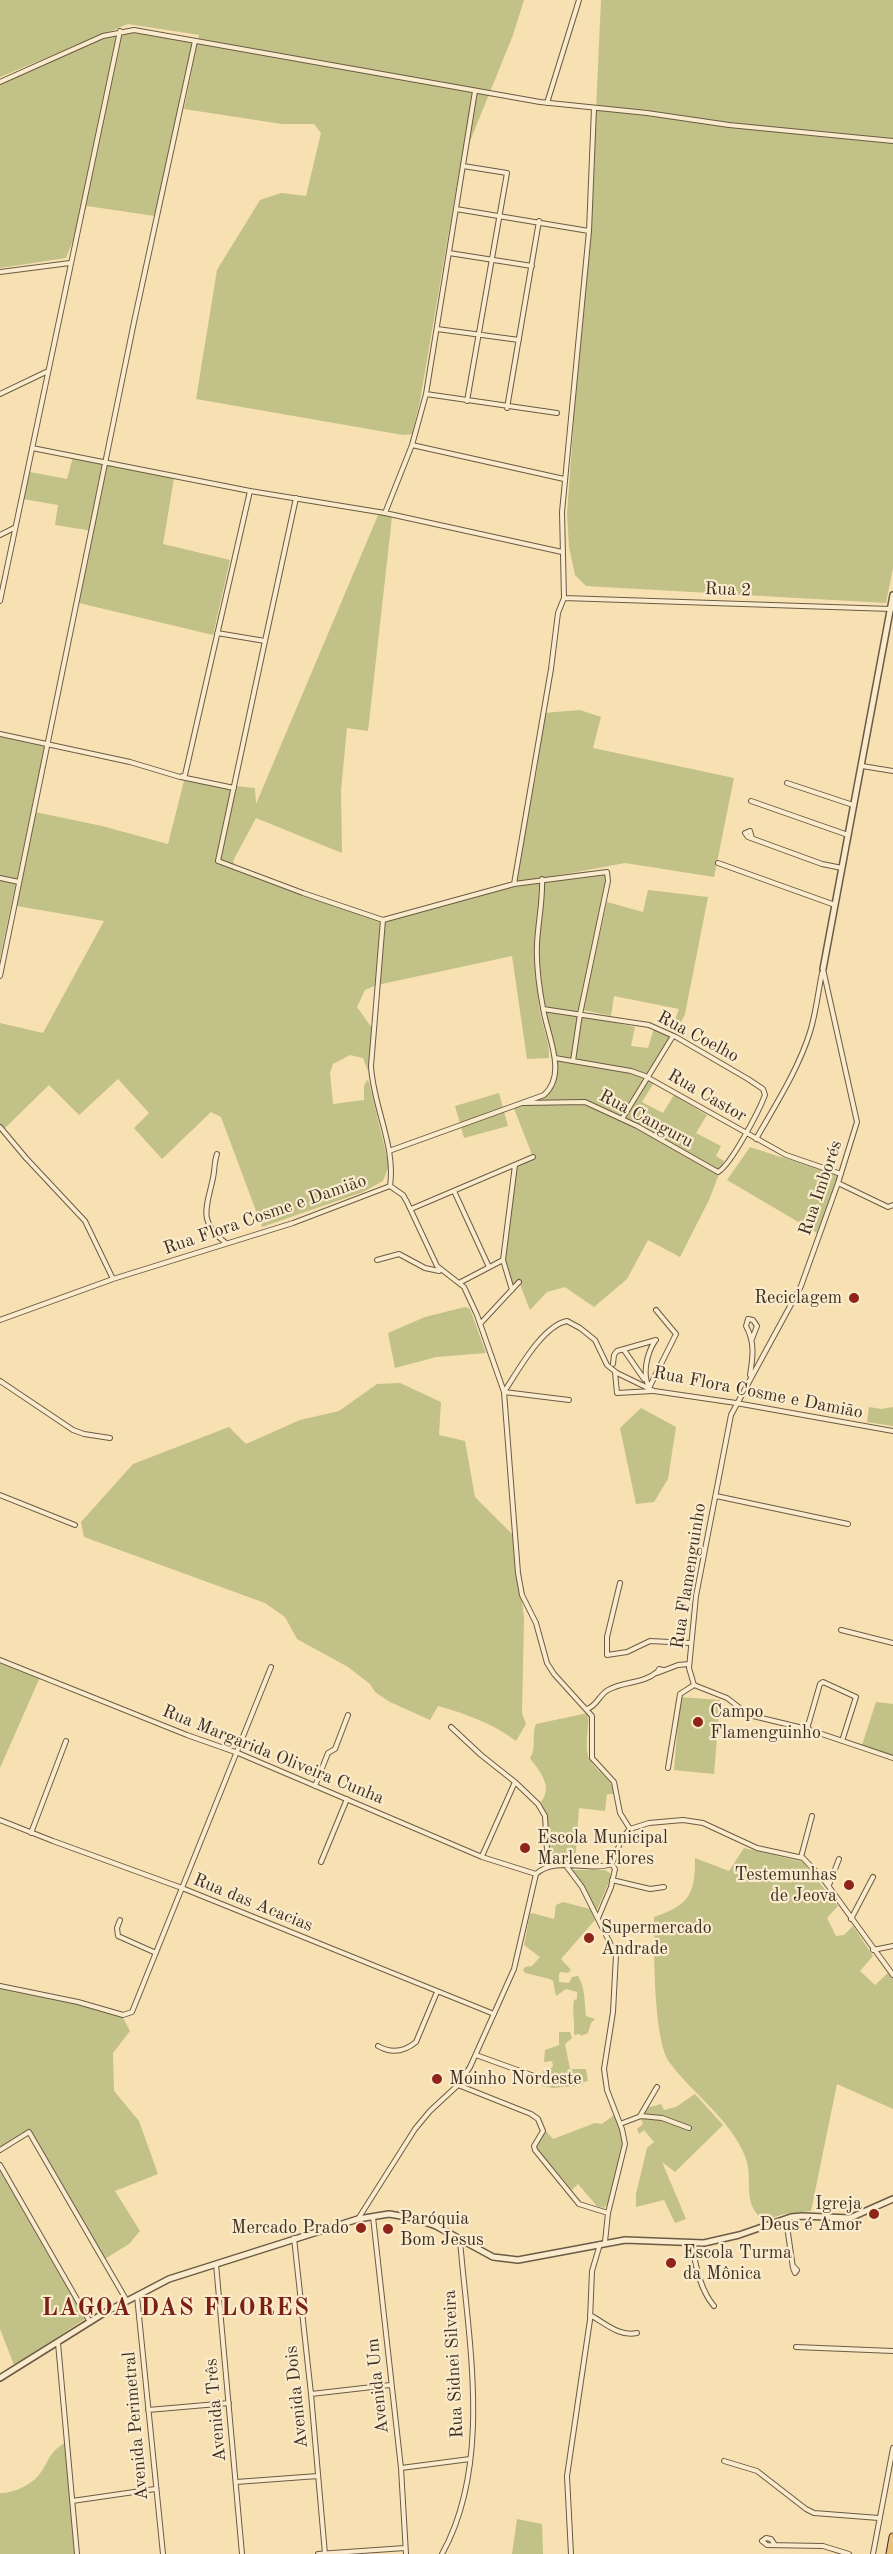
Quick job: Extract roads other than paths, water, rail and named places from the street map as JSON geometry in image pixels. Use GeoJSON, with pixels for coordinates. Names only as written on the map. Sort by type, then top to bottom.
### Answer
{"type":"FeatureCollection","features":[{"type":"Feature","properties":{"kind":"highway"},"geometry":{"type":"LineString","coordinates":[[890,2554],[893,2537]]}},
{"type":"Feature","properties":{"kind":"street"},"geometry":{"type":"LineString","coordinates":[[547,103],[579,0]]}},
{"type":"Feature","properties":{"kind":"street"},"geometry":{"type":"LineString","coordinates":[[0,601],[120,31]]}},
{"type":"Feature","properties":{"kind":"street"},"geometry":{"type":"LineString","coordinates":[[0,82],[103,36],[120,31],[143,31],[547,103],[729,125],[893,141]]}},
{"type":"Feature","properties":{"kind":"street"},"geometry":{"type":"LineString","coordinates":[[0,976],[195,41]]}},
{"type":"Feature","properties":{"kind":"street"},"geometry":{"type":"LineString","coordinates":[[385,513],[412,446],[426,394],[475,91]]}},
{"type":"Feature","properties":{"kind":"street"},"geometry":{"type":"LineString","coordinates":[[514,884],[551,669],[558,613],[564,598],[562,552],[564,479],[589,231],[594,108]]}},
{"type":"Feature","properties":{"kind":"street"},"geometry":{"type":"LineString","coordinates":[[463,166],[507,173],[467,401]]}},
{"type":"Feature","properties":{"kind":"street"},"geometry":{"type":"LineString","coordinates":[[456,208],[589,231]]}},
{"type":"Feature","properties":{"kind":"street"},"geometry":{"type":"LineString","coordinates":[[507,408],[539,221]]}},
{"type":"Feature","properties":{"kind":"street"},"geometry":{"type":"LineString","coordinates":[[449,253],[532,266]]}},
{"type":"Feature","properties":{"kind":"street"},"geometry":{"type":"LineString","coordinates":[[0,272],[70,263]]}},
{"type":"Feature","properties":{"kind":"street"},"geometry":{"type":"LineString","coordinates":[[437,328],[519,340]]}},
{"type":"Feature","properties":{"kind":"street"},"geometry":{"type":"LineString","coordinates":[[0,394],[47,372]]}},
{"type":"Feature","properties":{"kind":"street"},"geometry":{"type":"LineString","coordinates":[[426,394],[507,408],[557,413]]}},
{"type":"Feature","properties":{"kind":"street"},"geometry":{"type":"LineString","coordinates":[[412,446],[564,479]]}},
{"type":"Feature","properties":{"kind":"street"},"geometry":{"type":"LineString","coordinates":[[32,448],[250,491],[385,513],[562,552]]}},
{"type":"Feature","properties":{"kind":"street"},"geometry":{"type":"LineString","coordinates":[[180,777],[186,773],[250,491]]}},
{"type":"Feature","properties":{"kind":"street"},"geometry":{"type":"LineString","coordinates":[[296,498],[218,861],[383,920],[514,884],[604,870],[609,875],[580,1014],[573,1061]]}},
{"type":"Feature","properties":{"kind":"street"},"geometry":{"type":"LineString","coordinates":[[0,535],[15,528]]}},
{"type":"Feature","properties":{"kind":"street"},"geometry":{"type":"LineString","coordinates":[[756,1139],[794,1071],[810,1031],[893,595]]}},
{"type":"Feature","properties":{"kind":"street","name":"Rua 2"},"geometry":{"type":"LineString","coordinates":[[564,598],[891,609]]}},
{"type":"Feature","properties":{"kind":"street"},"geometry":{"type":"LineString","coordinates":[[217,633],[266,641]]}},
{"type":"Feature","properties":{"kind":"street"},"geometry":{"type":"LineString","coordinates":[[0,734],[130,762],[180,777],[234,788]]}},
{"type":"Feature","properties":{"kind":"street"},"geometry":{"type":"LineString","coordinates":[[862,766],[893,771]]}},
{"type":"Feature","properties":{"kind":"street"},"geometry":{"type":"LineString","coordinates":[[787,783],[854,805]]}},
{"type":"Feature","properties":{"kind":"street"},"geometry":{"type":"LineString","coordinates":[[751,801],[848,836]]}},
{"type":"Feature","properties":{"kind":"street"},"geometry":{"type":"LineString","coordinates":[[752,838],[806,858],[842,868]]}},
{"type":"Feature","properties":{"kind":"street"},"geometry":{"type":"LineString","coordinates":[[718,863],[797,889],[835,906]]}},
{"type":"Feature","properties":{"kind":"street"},"geometry":{"type":"LineString","coordinates":[[0,879],[19,882]]}},
{"type":"Feature","properties":{"kind":"street"},"geometry":{"type":"LineString","coordinates":[[389,1151],[544,1095],[552,1088],[556,1075],[555,1058],[543,1009],[536,956],[542,879]]}},
{"type":"Feature","properties":{"kind":"street"},"geometry":{"type":"LineString","coordinates":[[383,920],[371,1066],[373,1088],[389,1151],[390,1186]]}},
{"type":"Feature","properties":{"kind":"street","name":"Rua Imborés"},"geometry":{"type":"LineString","coordinates":[[736,1402],[772,1342],[801,1286],[855,1131],[857,1115],[823,969]]}},
{"type":"Feature","properties":{"kind":"street","name":"Rua Coelho"},"geometry":{"type":"LineString","coordinates":[[543,1009],[649,1025],[673,1036],[764,1091],[765,1097],[745,1134]]}},
{"type":"Feature","properties":{"kind":"street"},"geometry":{"type":"LineString","coordinates":[[622,1119],[673,1036]]}},
{"type":"Feature","properties":{"kind":"street","name":"Rua Castor"},"geometry":{"type":"LineString","coordinates":[[555,1058],[631,1071],[648,1077],[745,1134],[786,1155],[841,1173]]}},
{"type":"Feature","properties":{"kind":"street","name":"Rua Canguru"},"geometry":{"type":"LineString","coordinates":[[523,1103],[585,1102],[622,1119],[718,1172],[724,1168],[745,1134]]}},
{"type":"Feature","properties":{"kind":"street"},"geometry":{"type":"LineString","coordinates":[[0,1127],[85,1221],[113,1279]]}},
{"type":"Feature","properties":{"kind":"street"},"geometry":{"type":"LineString","coordinates":[[217,1154],[207,1199],[207,1219],[211,1231],[226,1243]]}},
{"type":"Feature","properties":{"kind":"street"},"geometry":{"type":"LineString","coordinates":[[411,1209],[533,1157]]}},
{"type":"Feature","properties":{"kind":"street"},"geometry":{"type":"LineString","coordinates":[[512,1290],[503,1260],[515,1165]]}},
{"type":"Feature","properties":{"kind":"street"},"geometry":{"type":"LineString","coordinates":[[838,1183],[888,1207],[893,1205]]}},
{"type":"Feature","properties":{"kind":"street","name":"Rua Flora Cosme e Damião"},"geometry":{"type":"LineString","coordinates":[[0,1320],[113,1279],[343,1206],[390,1186],[403,1195],[440,1271]]}},
{"type":"Feature","properties":{"kind":"street"},"geometry":{"type":"LineString","coordinates":[[454,1191],[489,1268]]}},
{"type":"Feature","properties":{"kind":"street"},"geometry":{"type":"LineString","coordinates":[[377,1260],[399,1254],[425,1268],[440,1271],[464,1287],[504,1392],[510,1446],[517,1564],[522,1595],[536,1623],[547,1663],[592,1716],[592,1758],[614,1782],[620,1813],[630,1829]]}},
{"type":"Feature","properties":{"kind":"street"},"geometry":{"type":"LineString","coordinates":[[459,1283],[503,1260]]}},
{"type":"Feature","properties":{"kind":"street"},"geometry":{"type":"LineString","coordinates":[[480,1324],[519,1282]]}},
{"type":"Feature","properties":{"kind":"street"},"geometry":{"type":"LineString","coordinates":[[652,1389],[676,1334],[656,1310]]}},
{"type":"Feature","properties":{"kind":"street"},"geometry":{"type":"LineString","coordinates":[[749,1379],[753,1354],[752,1339],[746,1326],[748,1320],[753,1320],[757,1326],[752,1339]]}},
{"type":"Feature","properties":{"kind":"street","name":"Rua Flora Cosme e Damião"},"geometry":{"type":"LineString","coordinates":[[504,1392],[537,1345],[556,1325],[564,1322],[573,1323],[595,1340],[607,1365],[652,1389],[893,1431]]}},
{"type":"Feature","properties":{"kind":"street"},"geometry":{"type":"LineString","coordinates":[[612,1364],[614,1355],[656,1340],[650,1348],[645,1380]]}},
{"type":"Feature","properties":{"kind":"street"},"geometry":{"type":"LineString","coordinates":[[624,1350],[652,1389]]}},
{"type":"Feature","properties":{"kind":"street"},"geometry":{"type":"LineString","coordinates":[[615,1371],[617,1394],[652,1389]]}},
{"type":"Feature","properties":{"kind":"street"},"geometry":{"type":"LineString","coordinates":[[0,1380],[73,1430],[110,1438]]}},
{"type":"Feature","properties":{"kind":"street"},"geometry":{"type":"LineString","coordinates":[[504,1392],[569,1400]]}},
{"type":"Feature","properties":{"kind":"street","name":"Rua Flamenguinho"},"geometry":{"type":"LineString","coordinates":[[694,1684],[689,1664],[696,1596],[731,1415],[736,1402]]}},
{"type":"Feature","properties":{"kind":"street"},"geometry":{"type":"LineString","coordinates":[[0,1495],[75,1525]]}},
{"type":"Feature","properties":{"kind":"street"},"geometry":{"type":"LineString","coordinates":[[716,1496],[848,1524]]}},
{"type":"Feature","properties":{"kind":"street"},"geometry":{"type":"LineString","coordinates":[[620,1582],[606,1637],[607,1655],[627,1652],[651,1641],[690,1643]]}},
{"type":"Feature","properties":{"kind":"street"},"geometry":{"type":"LineString","coordinates":[[841,1630],[893,1643]]}},
{"type":"Feature","properties":{"kind":"street","name":"Rua Margarida Oliveira Cunha"},"geometry":{"type":"LineString","coordinates":[[0,1660],[238,1753],[482,1857],[536,1874]]}},
{"type":"Feature","properties":{"kind":"street"},"geometry":{"type":"LineString","coordinates":[[587,1709],[592,1708],[607,1690],[649,1678],[657,1672],[660,1674],[663,1670],[678,1665],[689,1664]]}},
{"type":"Feature","properties":{"kind":"street"},"geometry":{"type":"LineString","coordinates":[[0,1986],[128,2014],[135,2007],[271,1667]]}},
{"type":"Feature","properties":{"kind":"street"},"geometry":{"type":"LineString","coordinates":[[807,1729],[820,1684],[823,1682],[854,1695],[856,1698],[842,1741]]}},
{"type":"Feature","properties":{"kind":"street"},"geometry":{"type":"LineString","coordinates":[[668,1768],[680,1695],[694,1684],[727,1698],[749,1715],[807,1729],[893,1758]]}},
{"type":"Feature","properties":{"kind":"street"},"geometry":{"type":"LineString","coordinates":[[315,1786],[328,1753],[335,1749],[348,1715]]}},
{"type":"Feature","properties":{"kind":"street"},"geometry":{"type":"LineString","coordinates":[[451,1726],[538,1804],[545,1816],[548,1867]]}},
{"type":"Feature","properties":{"kind":"street"},"geometry":{"type":"LineString","coordinates":[[31,1833],[66,1741]]}},
{"type":"Feature","properties":{"kind":"street"},"geometry":{"type":"LineString","coordinates":[[482,1857],[515,1782]]}},
{"type":"Feature","properties":{"kind":"street"},"geometry":{"type":"LineString","coordinates":[[321,1862],[347,1799]]}},
{"type":"Feature","properties":{"kind":"street"},"geometry":{"type":"LineString","coordinates":[[801,1857],[812,1816]]}},
{"type":"Feature","properties":{"kind":"street","name":"Rua das Acacias"},"geometry":{"type":"LineString","coordinates":[[0,1820],[182,1888],[494,2014]]}},
{"type":"Feature","properties":{"kind":"street"},"geometry":{"type":"LineString","coordinates":[[612,1864],[622,1838],[630,1829],[654,1822],[683,1820],[699,1822],[757,1848],[801,1857],[809,1862],[828,1886],[893,1975]]}},
{"type":"Feature","properties":{"kind":"street"},"geometry":{"type":"LineString","coordinates":[[828,1886],[839,1859]]}},
{"type":"Feature","properties":{"kind":"street"},"geometry":{"type":"LineString","coordinates":[[358,2219],[421,2120],[458,2085],[476,2055],[518,1956],[536,1874],[548,1867],[600,1867],[612,1864]]}},
{"type":"Feature","properties":{"kind":"street"},"geometry":{"type":"LineString","coordinates":[[598,1918],[615,1869],[612,1864]]}},
{"type":"Feature","properties":{"kind":"street"},"geometry":{"type":"LineString","coordinates":[[566,1866],[582,1887],[616,1955],[613,2012],[604,2069],[607,2090],[624,2137],[624,2151],[602,2243],[592,2271],[590,2315],[567,2476],[571,2554]]}},
{"type":"Feature","properties":{"kind":"street"},"geometry":{"type":"LineString","coordinates":[[851,1919],[873,1877]]}},
{"type":"Feature","properties":{"kind":"street"},"geometry":{"type":"LineString","coordinates":[[612,1880],[650,1889],[664,1887]]}},
{"type":"Feature","properties":{"kind":"street"},"geometry":{"type":"LineString","coordinates":[[120,1920],[117,1928],[118,1936],[156,1953]]}},
{"type":"Feature","properties":{"kind":"street"},"geometry":{"type":"LineString","coordinates":[[873,1950],[893,1946]]}},
{"type":"Feature","properties":{"kind":"street"},"geometry":{"type":"LineString","coordinates":[[378,2046],[391,2052],[398,2052],[416,2042],[438,1992]]}},
{"type":"Feature","properties":{"kind":"street"},"geometry":{"type":"LineString","coordinates":[[476,2055],[534,2076]]}},
{"type":"Feature","properties":{"kind":"street"},"geometry":{"type":"LineString","coordinates":[[458,2085],[535,2116],[543,2131],[535,2143],[535,2150],[579,2204],[608,2213]]}},
{"type":"Feature","properties":{"kind":"street"},"geometry":{"type":"LineString","coordinates":[[640,2116],[657,2087]]}},
{"type":"Feature","properties":{"kind":"street"},"geometry":{"type":"LineString","coordinates":[[620,2124],[640,2116],[662,2118],[681,2127],[689,2128]]}},
{"type":"Feature","properties":{"kind":"street"},"geometry":{"type":"LineString","coordinates":[[0,2150],[29,2132],[127,2301]]}},
{"type":"Feature","properties":{"kind":"street"},"geometry":{"type":"LineString","coordinates":[[0,2165],[90,2322]]}},
{"type":"Feature","properties":{"kind":"street"},"geometry":{"type":"LineString","coordinates":[[0,2378],[136,2295],[175,2276],[358,2219],[389,2214],[413,2218],[436,2226],[482,2252],[508,2260],[602,2243],[646,2241],[692,2244],[724,2239],[802,2216],[850,2218],[893,2199]]}},
{"type":"Feature","properties":{"kind":"street","name":"Avenida Um"},"geometry":{"type":"LineString","coordinates":[[373,2216],[400,2468],[406,2554]]}},
{"type":"Feature","properties":{"kind":"street"},"geometry":{"type":"LineString","coordinates":[[786,2219],[793,2266]]}},
{"type":"Feature","properties":{"kind":"street","name":"Avenida Dois"},"geometry":{"type":"LineString","coordinates":[[294,2238],[325,2554]]}},
{"type":"Feature","properties":{"kind":"street","name":"Rua Sidnei Silveira"},"geometry":{"type":"LineString","coordinates":[[442,2554],[459,2516],[470,2459],[472,2401],[460,2239]]}},
{"type":"Feature","properties":{"kind":"street"},"geometry":{"type":"LineString","coordinates":[[692,2244],[696,2265],[706,2293],[714,2306]]}},
{"type":"Feature","properties":{"kind":"street","name":"Avenida Três"},"geometry":{"type":"LineString","coordinates":[[216,2263],[242,2554]]}},
{"type":"Feature","properties":{"kind":"street","name":"Avenida Perimetral"},"geometry":{"type":"LineString","coordinates":[[136,2295],[163,2554]]}},
{"type":"Feature","properties":{"kind":"street"},"geometry":{"type":"LineString","coordinates":[[590,2315],[619,2332],[637,2333]]}},
{"type":"Feature","properties":{"kind":"street"},"geometry":{"type":"LineString","coordinates":[[58,2343],[77,2554]]}},
{"type":"Feature","properties":{"kind":"street"},"geometry":{"type":"LineString","coordinates":[[796,2347],[893,2351]]}},
{"type":"Feature","properties":{"kind":"street"},"geometry":{"type":"LineString","coordinates":[[311,2394],[390,2385]]}},
{"type":"Feature","properties":{"kind":"street"},"geometry":{"type":"LineString","coordinates":[[148,2410],[229,2403]]}},
{"type":"Feature","properties":{"kind":"street"},"geometry":{"type":"LineString","coordinates":[[873,2554],[893,2448]]}},
{"type":"Feature","properties":{"kind":"street"},"geometry":{"type":"LineString","coordinates":[[400,2468],[470,2459]]}},
{"type":"Feature","properties":{"kind":"street"},"geometry":{"type":"LineString","coordinates":[[724,2461],[757,2471],[806,2510],[814,2513],[879,2518]]}},
{"type":"Feature","properties":{"kind":"street"},"geometry":{"type":"LineString","coordinates":[[236,2482],[318,2476]]}},
{"type":"Feature","properties":{"kind":"street"},"geometry":{"type":"LineString","coordinates":[[72,2501],[155,2489]]}},
{"type":"Feature","properties":{"kind":"street"},"geometry":{"type":"LineString","coordinates":[[775,2545],[823,2546],[849,2554]]}},
{"type":"Feature","properties":{"kind":"street"},"geometry":{"type":"LineString","coordinates":[[318,2554],[405,2548]]}},
{"type":"Feature","properties":{"kind":"place","name":"Reciclagem"},"geometry":{"type":"Point","coordinates":[854,1298]}},
{"type":"Feature","properties":{"kind":"place","name":"Campo Flamenguinho"},"geometry":{"type":"Point","coordinates":[698,1722]}},
{"type":"Feature","properties":{"kind":"place","name":"Escola Municipal Marlene Flores"},"geometry":{"type":"Point","coordinates":[525,1848]}},
{"type":"Feature","properties":{"kind":"place","name":"Testemunhas de Jeova"},"geometry":{"type":"Point","coordinates":[849,1885]}},
{"type":"Feature","properties":{"kind":"place","name":"Supermercado Andrade"},"geometry":{"type":"Point","coordinates":[589,1938]}},
{"type":"Feature","properties":{"kind":"place","name":"Moinho Nordeste"},"geometry":{"type":"Point","coordinates":[437,2079]}},
{"type":"Feature","properties":{"kind":"place","name":"Igreja Deus é Amor"},"geometry":{"type":"Point","coordinates":[874,2214]}},
{"type":"Feature","properties":{"kind":"place","name":"Mercado Prado"},"geometry":{"type":"Point","coordinates":[361,2228]}},
{"type":"Feature","properties":{"kind":"place","name":"Paróquia Bom Jesus"},"geometry":{"type":"Point","coordinates":[388,2229]}},
{"type":"Feature","properties":{"kind":"place","name":"Escola Turma da Mônica"},"geometry":{"type":"Point","coordinates":[671,2263]}},
{"type":"Feature","properties":{"kind":"district","name":"LAGOA DAS FLORES"},"geometry":{"type":"Point","coordinates":[176,2309]}}]}
